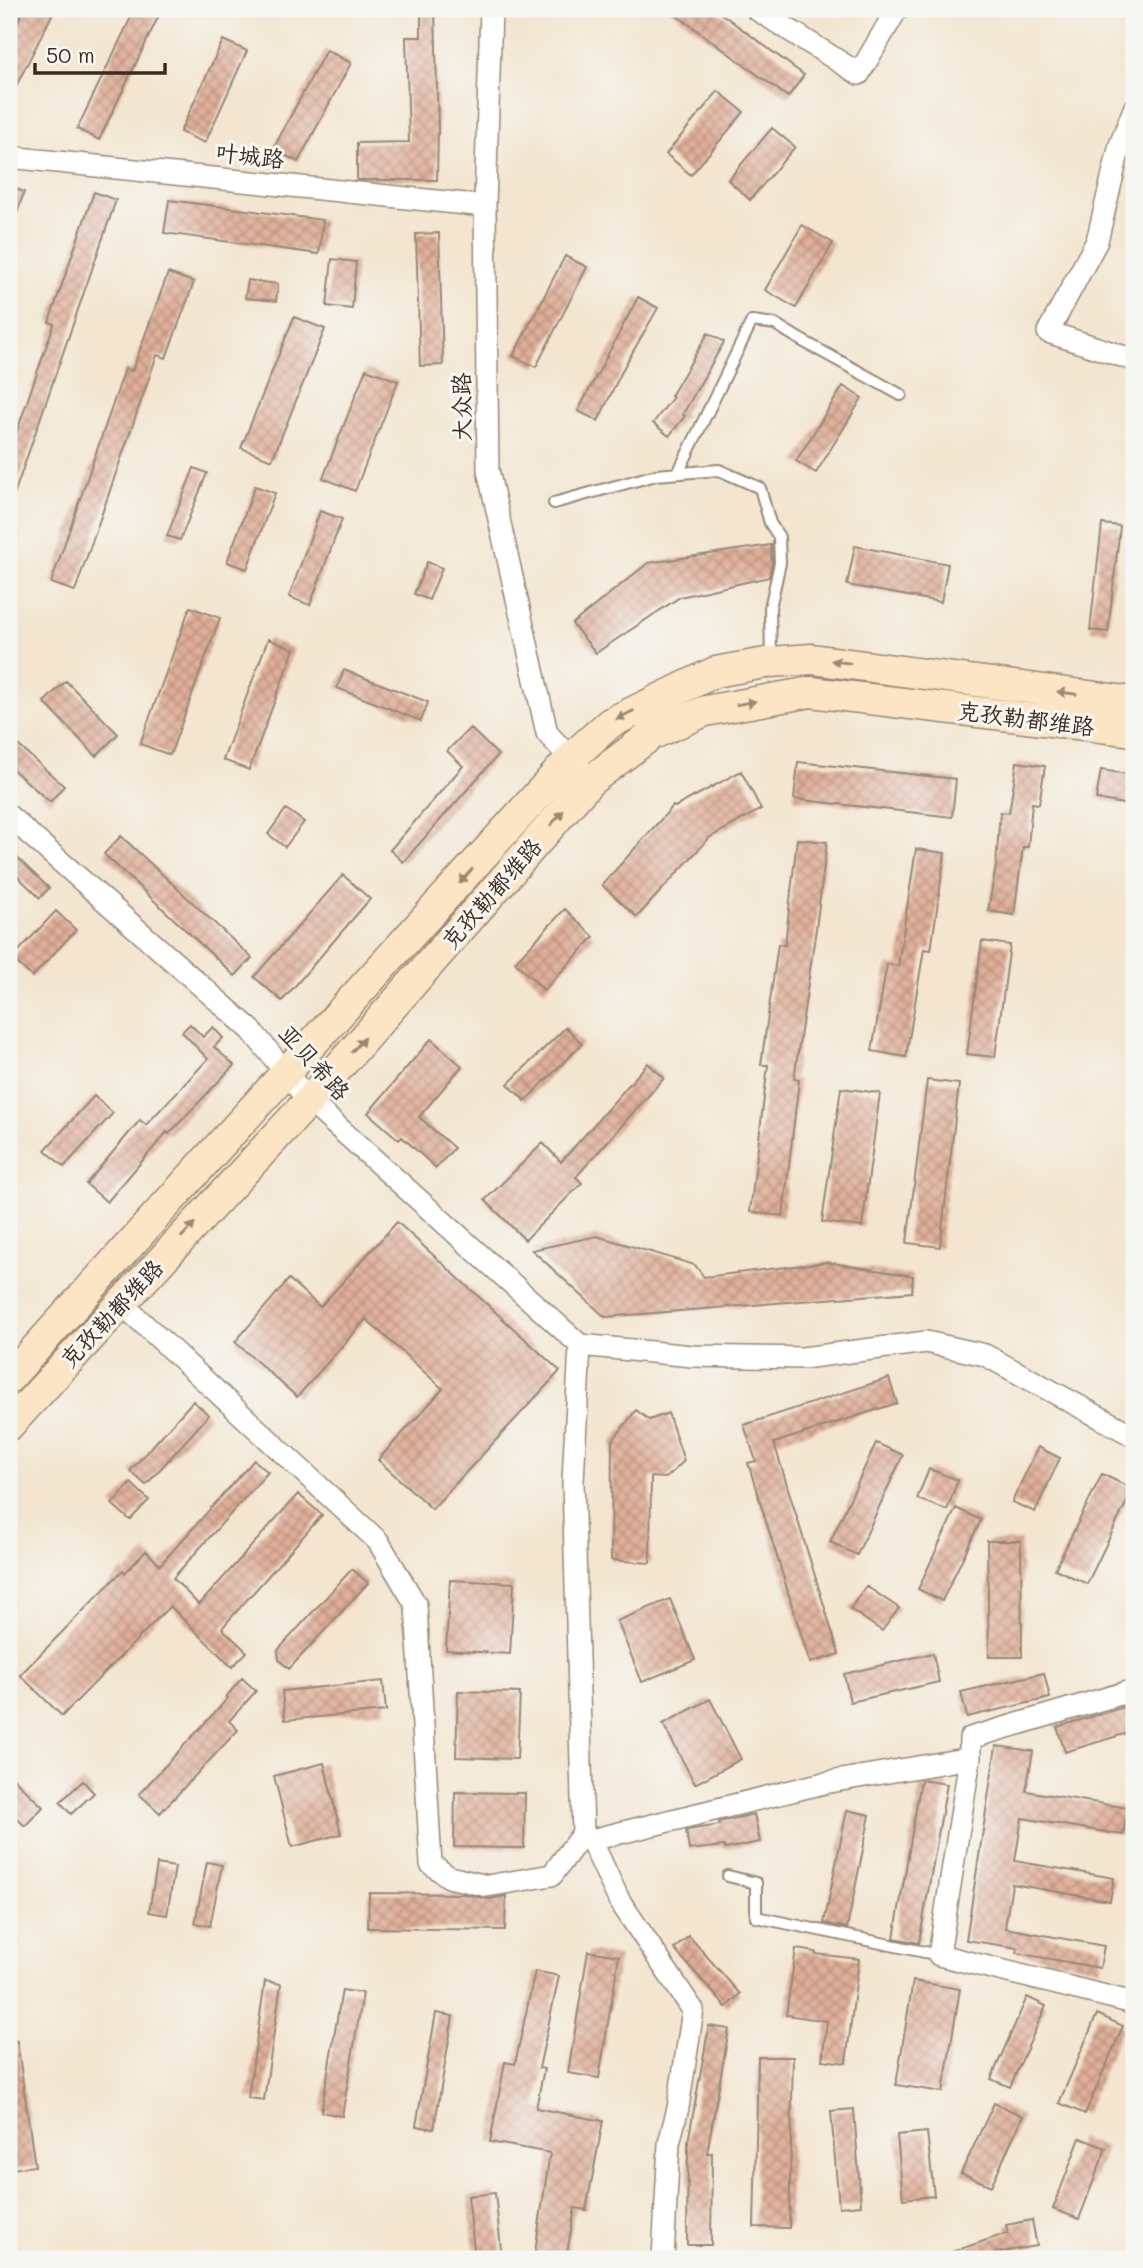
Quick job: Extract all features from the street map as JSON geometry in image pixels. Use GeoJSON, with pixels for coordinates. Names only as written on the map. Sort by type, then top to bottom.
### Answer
{"type":"FeatureCollection","features":[{"type":"Feature","properties":{"kind":"main road","name":"克孜勒都维路"},"geometry":{"type":"LineString","coordinates":[[9,1378],[571,758],[610,723],[715,672],[771,662],[812,659],[1134,702]]}},
{"type":"Feature","properties":{"kind":"main road","name":"克孜勒都维路"},"geometry":{"type":"LineString","coordinates":[[9,1425],[309,1101],[590,781],[651,735],[705,711],[811,692],[1134,731]]}},
{"type":"Feature","properties":{"kind":"street","name":"大众路"},"geometry":{"type":"LineString","coordinates":[[492,9],[485,206],[488,470],[547,733],[590,781]]}},
{"type":"Feature","properties":{"kind":"street"},"geometry":{"type":"LineString","coordinates":[[757,9],[859,74],[897,9]]}},
{"type":"Feature","properties":{"kind":"street"},"geometry":{"type":"LineString","coordinates":[[1134,109],[1120,145],[1097,241],[1048,332],[1134,360]]}},
{"type":"Feature","properties":{"kind":"street","name":"叶城路"},"geometry":{"type":"LineString","coordinates":[[9,157],[485,206]]}},
{"type":"Feature","properties":{"kind":"street","name":"亚贝希路"},"geometry":{"type":"LineString","coordinates":[[9,816],[251,1030],[309,1101],[580,1345]]}},
{"type":"Feature","properties":{"kind":"street"},"geometry":{"type":"LineString","coordinates":[[121,1303],[378,1541],[416,1605],[431,1864],[449,1877],[487,1886],[552,1875],[587,1836],[824,1783],[970,1758]]}},
{"type":"Feature","properties":{"kind":"street"},"geometry":{"type":"LineString","coordinates":[[663,2259],[669,2143],[678,2108],[693,2010],[619,1900],[587,1836],[573,1481],[580,1345],[692,1356],[803,1358],[926,1342],[985,1355],[1134,1436]]}},
{"type":"Feature","properties":{"kind":"street"},"geometry":{"type":"LineString","coordinates":[[1134,1690],[970,1738],[970,1758],[939,1955],[1134,2003]]}},
{"type":"Feature","properties":{"kind":"lane"},"geometry":{"type":"LineString","coordinates":[[678,473],[752,321],[775,324],[901,395]]}},
{"type":"Feature","properties":{"kind":"lane"},"geometry":{"type":"LineString","coordinates":[[554,503],[656,475],[719,470],[760,488],[770,523],[779,537],[780,562],[770,608],[771,662]]}},
{"type":"Feature","properties":{"kind":"lane"},"geometry":{"type":"LineString","coordinates":[[728,1876],[756,1883],[755,1917],[939,1955]]}},
{"type":"Feature","properties":{"kind":"building"},"geometry":{"type":"Polygon","coordinates":[[[24,9],[55,9],[9,100],[9,39],[24,9]]]}},
{"type":"Feature","properties":{"kind":"building"},"geometry":{"type":"Polygon","coordinates":[[[135,9],[162,9],[99,140],[77,129],[135,9]]]}},
{"type":"Feature","properties":{"kind":"building"},"geometry":{"type":"Polygon","coordinates":[[[421,9],[435,9],[437,180],[357,180],[357,143],[409,142],[406,37],[421,37],[421,9]]]}},
{"type":"Feature","properties":{"kind":"building"},"geometry":{"type":"Polygon","coordinates":[[[668,9],[715,9],[804,75],[788,97],[668,9]]]}},
{"type":"Feature","properties":{"kind":"building"},"geometry":{"type":"Polygon","coordinates":[[[223,40],[247,51],[205,143],[180,132],[223,40]]]}},
{"type":"Feature","properties":{"kind":"building"},"geometry":{"type":"Polygon","coordinates":[[[326,50],[351,63],[298,162],[273,149],[326,50]]]}},
{"type":"Feature","properties":{"kind":"building"},"geometry":{"type":"Polygon","coordinates":[[[718,91],[744,112],[691,175],[666,154],[718,91]]]}},
{"type":"Feature","properties":{"kind":"building"},"geometry":{"type":"Polygon","coordinates":[[[772,128],[795,147],[750,200],[728,180],[772,128]]]}},
{"type":"Feature","properties":{"kind":"building"},"geometry":{"type":"Polygon","coordinates":[[[9,186],[24,192],[11,231],[9,230],[9,186]]]}},
{"type":"Feature","properties":{"kind":"building"},"geometry":{"type":"Polygon","coordinates":[[[94,192],[116,200],[9,503],[9,454],[54,324],[49,322],[94,192]]]}},
{"type":"Feature","properties":{"kind":"building"},"geometry":{"type":"Polygon","coordinates":[[[169,200],[323,220],[319,254],[164,233],[169,200]]]}},
{"type":"Feature","properties":{"kind":"building"},"geometry":{"type":"Polygon","coordinates":[[[802,225],[833,243],[796,308],[765,290],[802,225]]]}},
{"type":"Feature","properties":{"kind":"building"},"geometry":{"type":"Polygon","coordinates":[[[439,233],[443,365],[420,366],[416,234],[439,233]]]}},
{"type":"Feature","properties":{"kind":"building"},"geometry":{"type":"Polygon","coordinates":[[[565,256],[587,267],[536,367],[513,356],[565,256]]]}},
{"type":"Feature","properties":{"kind":"building"},"geometry":{"type":"Polygon","coordinates":[[[332,259],[356,262],[352,309],[327,306],[332,259]]]}},
{"type":"Feature","properties":{"kind":"building"},"geometry":{"type":"Polygon","coordinates":[[[168,273],[194,282],[166,358],[157,355],[75,591],[51,583],[125,369],[132,371],[168,273]]]}},
{"type":"Feature","properties":{"kind":"building"},"geometry":{"type":"Polygon","coordinates":[[[248,280],[278,284],[276,301],[245,298],[248,280]]]}},
{"type":"Feature","properties":{"kind":"building"},"geometry":{"type":"Polygon","coordinates":[[[638,297],[658,308],[624,367],[598,421],[578,411],[638,297]]]}},
{"type":"Feature","properties":{"kind":"building"},"geometry":{"type":"Polygon","coordinates":[[[294,317],[325,329],[272,460],[241,448],[294,317]]]}},
{"type":"Feature","properties":{"kind":"building"},"geometry":{"type":"Polygon","coordinates":[[[708,333],[724,342],[683,414],[685,416],[669,436],[653,423],[673,397],[671,396],[708,333]]]}},
{"type":"Feature","properties":{"kind":"building"},"geometry":{"type":"Polygon","coordinates":[[[366,369],[398,381],[355,491],[323,478],[366,369]]]}},
{"type":"Feature","properties":{"kind":"building"},"geometry":{"type":"Polygon","coordinates":[[[843,386],[862,398],[816,473],[796,461],[843,386]]]}},
{"type":"Feature","properties":{"kind":"building"},"geometry":{"type":"Polygon","coordinates":[[[194,468],[207,473],[180,540],[167,536],[194,468]]]}},
{"type":"Feature","properties":{"kind":"building"},"geometry":{"type":"Polygon","coordinates":[[[255,486],[275,493],[247,569],[227,562],[255,486]]]}},
{"type":"Feature","properties":{"kind":"building"},"geometry":{"type":"Polygon","coordinates":[[[320,511],[342,519],[310,605],[289,597],[320,511]]]}},
{"type":"Feature","properties":{"kind":"building"},"geometry":{"type":"Polygon","coordinates":[[[1102,524],[1120,526],[1108,632],[1090,630],[1102,524]]]}},
{"type":"Feature","properties":{"kind":"building"},"geometry":{"type":"Polygon","coordinates":[[[771,545],[769,577],[680,597],[596,653],[572,624],[648,563],[771,545]]]}},
{"type":"Feature","properties":{"kind":"building"},"geometry":{"type":"Polygon","coordinates":[[[855,546],[948,564],[941,602],[847,585],[855,546]]]}},
{"type":"Feature","properties":{"kind":"building"},"geometry":{"type":"Polygon","coordinates":[[[427,562],[442,568],[429,600],[414,594],[427,562]]]}},
{"type":"Feature","properties":{"kind":"building"},"geometry":{"type":"Polygon","coordinates":[[[190,607],[220,618],[170,755],[140,744],[190,607]]]}},
{"type":"Feature","properties":{"kind":"building"},"geometry":{"type":"Polygon","coordinates":[[[268,639],[294,649],[249,770],[223,760],[268,639]]]}},
{"type":"Feature","properties":{"kind":"building"},"geometry":{"type":"Polygon","coordinates":[[[344,670],[428,702],[421,721],[337,688],[344,670]]]}},
{"type":"Feature","properties":{"kind":"building"},"geometry":{"type":"Polygon","coordinates":[[[66,681],[118,734],[96,756],[44,702],[66,681]]]}},
{"type":"Feature","properties":{"kind":"building"},"geometry":{"type":"Polygon","coordinates":[[[470,728],[498,755],[403,862],[390,850],[463,766],[447,751],[470,728]]]}},
{"type":"Feature","properties":{"kind":"building"},"geometry":{"type":"Polygon","coordinates":[[[9,737],[64,786],[50,802],[9,766],[9,737]]]}},
{"type":"Feature","properties":{"kind":"building"},"geometry":{"type":"Polygon","coordinates":[[[798,762],[956,779],[952,817],[794,799],[798,762]]]}},
{"type":"Feature","properties":{"kind":"building"},"geometry":{"type":"Polygon","coordinates":[[[1017,762],[1045,766],[1039,804],[1032,803],[1028,847],[1023,847],[1014,915],[988,911],[996,866],[1000,812],[1009,813],[1017,762]]]}},
{"type":"Feature","properties":{"kind":"building"},"geometry":{"type":"Polygon","coordinates":[[[1101,770],[1134,775],[1134,806],[1096,799],[1101,770]]]}},
{"type":"Feature","properties":{"kind":"building"},"geometry":{"type":"Polygon","coordinates":[[[741,771],[761,809],[709,838],[637,917],[602,885],[673,806],[741,771]]]}},
{"type":"Feature","properties":{"kind":"building"},"geometry":{"type":"Polygon","coordinates":[[[286,809],[304,822],[285,847],[268,834],[286,809]]]}},
{"type":"Feature","properties":{"kind":"building"},"geometry":{"type":"Polygon","coordinates":[[[121,836],[252,958],[235,976],[104,854],[121,836]]]}},
{"type":"Feature","properties":{"kind":"building"},"geometry":{"type":"Polygon","coordinates":[[[797,839],[827,842],[794,1079],[799,1080],[783,1216],[750,1212],[768,1065],[761,1065],[778,944],[785,945],[797,839]]]}},
{"type":"Feature","properties":{"kind":"building"},"geometry":{"type":"Polygon","coordinates":[[[916,849],[945,853],[931,950],[924,949],[906,1057],[872,1051],[887,964],[898,966],[916,849]]]}},
{"type":"Feature","properties":{"kind":"building"},"geometry":{"type":"Polygon","coordinates":[[[9,850],[49,888],[40,898],[9,868],[9,850]]]}},
{"type":"Feature","properties":{"kind":"building"},"geometry":{"type":"Polygon","coordinates":[[[343,875],[370,899],[282,1001],[254,977],[343,875]]]}},
{"type":"Feature","properties":{"kind":"building"},"geometry":{"type":"Polygon","coordinates":[[[565,909],[594,937],[544,990],[515,962],[565,909]]]}},
{"type":"Feature","properties":{"kind":"building"},"geometry":{"type":"Polygon","coordinates":[[[56,911],[76,930],[32,977],[12,958],[56,911]]]}},
{"type":"Feature","properties":{"kind":"building"},"geometry":{"type":"Polygon","coordinates":[[[982,941],[1010,945],[995,1057],[967,1054],[982,941]]]}},
{"type":"Feature","properties":{"kind":"building"},"geometry":{"type":"Polygon","coordinates":[[[190,1024],[203,1037],[213,1027],[223,1038],[214,1047],[234,1065],[169,1134],[167,1132],[107,1202],[86,1184],[140,1120],[146,1125],[208,1059],[182,1032],[190,1024]]]}},
{"type":"Feature","properties":{"kind":"building"},"geometry":{"type":"Polygon","coordinates":[[[566,1027],[582,1044],[525,1101],[508,1084],[566,1027]]]}},
{"type":"Feature","properties":{"kind":"building"},"geometry":{"type":"Polygon","coordinates":[[[431,1039],[462,1066],[419,1117],[454,1148],[436,1168],[402,1137],[399,1140],[368,1113],[431,1039]]]}},
{"type":"Feature","properties":{"kind":"building"},"geometry":{"type":"Polygon","coordinates":[[[648,1063],[664,1078],[576,1177],[582,1183],[525,1240],[485,1200],[543,1143],[561,1162],[648,1063]]]}},
{"type":"Feature","properties":{"kind":"building"},"geometry":{"type":"Polygon","coordinates":[[[927,1080],[959,1084],[940,1247],[907,1243],[927,1080]]]}},
{"type":"Feature","properties":{"kind":"building"},"geometry":{"type":"Polygon","coordinates":[[[841,1088],[880,1093],[862,1227],[822,1222],[841,1088]]]}},
{"type":"Feature","properties":{"kind":"building"},"geometry":{"type":"Polygon","coordinates":[[[94,1096],[113,1113],[64,1167],[45,1150],[94,1096]]]}},
{"type":"Feature","properties":{"kind":"building"},"geometry":{"type":"Polygon","coordinates":[[[397,1222],[560,1371],[432,1509],[378,1460],[443,1389],[366,1319],[297,1397],[235,1342],[289,1279],[320,1307],[397,1222]]]}},
{"type":"Feature","properties":{"kind":"building"},"geometry":{"type":"Polygon","coordinates":[[[597,1236],[695,1265],[704,1277],[827,1262],[913,1276],[912,1292],[605,1317],[532,1250],[597,1236]]]}},
{"type":"Feature","properties":{"kind":"building"},"geometry":{"type":"Polygon","coordinates":[[[889,1378],[897,1403],[774,1443],[839,1654],[810,1663],[748,1463],[756,1461],[744,1425],[889,1378]]]}},
{"type":"Feature","properties":{"kind":"building"},"geometry":{"type":"Polygon","coordinates":[[[193,1401],[209,1415],[146,1485],[130,1471],[193,1401]]]}},
{"type":"Feature","properties":{"kind":"building"},"geometry":{"type":"Polygon","coordinates":[[[636,1410],[649,1420],[668,1413],[684,1461],[666,1478],[651,1477],[650,1563],[611,1560],[612,1442],[636,1410]]]}},
{"type":"Feature","properties":{"kind":"building"},"geometry":{"type":"Polygon","coordinates":[[[876,1443],[903,1455],[857,1555],[830,1542],[876,1443]]]}},
{"type":"Feature","properties":{"kind":"building"},"geometry":{"type":"Polygon","coordinates":[[[1038,1447],[1060,1458],[1035,1512],[1012,1502],[1038,1447]]]}},
{"type":"Feature","properties":{"kind":"building"},"geometry":{"type":"Polygon","coordinates":[[[254,1460],[268,1472],[173,1578],[199,1605],[298,1494],[322,1515],[222,1628],[247,1652],[232,1667],[170,1606],[62,1716],[20,1675],[123,1570],[125,1573],[146,1551],[160,1565],[254,1460]]]}},
{"type":"Feature","properties":{"kind":"building"},"geometry":{"type":"Polygon","coordinates":[[[929,1469],[958,1480],[947,1510],[917,1499],[929,1469]]]}},
{"type":"Feature","properties":{"kind":"building"},"geometry":{"type":"Polygon","coordinates":[[[1102,1474],[1133,1489],[1087,1584],[1055,1569],[1102,1474]]]}},
{"type":"Feature","properties":{"kind":"building"},"geometry":{"type":"Polygon","coordinates":[[[131,1483],[149,1500],[130,1520],[112,1504],[131,1483]]]}},
{"type":"Feature","properties":{"kind":"building"},"geometry":{"type":"Polygon","coordinates":[[[956,1508],[981,1520],[942,1601],[918,1589],[956,1508]]]}},
{"type":"Feature","properties":{"kind":"building"},"geometry":{"type":"Polygon","coordinates":[[[987,1541],[1021,1541],[1022,1657],[989,1657],[987,1541]]]}},
{"type":"Feature","properties":{"kind":"building"},"geometry":{"type":"Polygon","coordinates":[[[352,1569],[368,1583],[289,1669],[279,1660],[278,1650],[352,1569]]]}},
{"type":"Feature","properties":{"kind":"building"},"geometry":{"type":"Polygon","coordinates":[[[450,1580],[514,1583],[510,1654],[446,1650],[450,1580]]]}},
{"type":"Feature","properties":{"kind":"building"},"geometry":{"type":"Polygon","coordinates":[[[866,1586],[899,1608],[882,1631],[850,1609],[866,1586]]]}},
{"type":"Feature","properties":{"kind":"building"},"geometry":{"type":"Polygon","coordinates":[[[670,1599],[695,1660],[642,1682],[617,1621],[670,1599]]]}},
{"type":"Feature","properties":{"kind":"building"},"geometry":{"type":"Polygon","coordinates":[[[933,1653],[939,1682],[850,1702],[844,1674],[933,1653]]]}},
{"type":"Feature","properties":{"kind":"building"},"geometry":{"type":"Polygon","coordinates":[[[1044,1673],[1050,1698],[967,1717],[961,1692],[1044,1673]]]}},
{"type":"Feature","properties":{"kind":"building"},"geometry":{"type":"Polygon","coordinates":[[[242,1678],[256,1691],[229,1721],[238,1730],[160,1813],[139,1794],[228,1698],[226,1697],[242,1678]]]}},
{"type":"Feature","properties":{"kind":"building"},"geometry":{"type":"Polygon","coordinates":[[[383,1681],[386,1711],[285,1720],[282,1691],[383,1681]]]}},
{"type":"Feature","properties":{"kind":"building"},"geometry":{"type":"Polygon","coordinates":[[[458,1691],[520,1693],[517,1759],[456,1757],[458,1691]]]}},
{"type":"Feature","properties":{"kind":"building"},"geometry":{"type":"Polygon","coordinates":[[[710,1699],[741,1759],[695,1784],[663,1724],[710,1699]]]}},
{"type":"Feature","properties":{"kind":"building"},"geometry":{"type":"Polygon","coordinates":[[[1134,1704],[1134,1731],[1065,1752],[1057,1727],[1134,1704]]]}},
{"type":"Feature","properties":{"kind":"building"},"geometry":{"type":"Polygon","coordinates":[[[996,1746],[1033,1751],[1026,1791],[1128,1808],[1123,1835],[1022,1818],[1015,1861],[1114,1878],[1110,1901],[1012,1884],[1005,1928],[1104,1946],[1100,1968],[1017,1953],[1018,1948],[966,1940],[996,1746]]]}},
{"type":"Feature","properties":{"kind":"building"},"geometry":{"type":"Polygon","coordinates":[[[324,1763],[341,1834],[292,1847],[274,1776],[324,1763]]]}},
{"type":"Feature","properties":{"kind":"building"},"geometry":{"type":"Polygon","coordinates":[[[9,1774],[43,1807],[25,1826],[9,1811],[9,1774]]]}},
{"type":"Feature","properties":{"kind":"building"},"geometry":{"type":"Polygon","coordinates":[[[921,1780],[947,1784],[919,1943],[894,1938],[921,1780]]]}},
{"type":"Feature","properties":{"kind":"building"},"geometry":{"type":"Polygon","coordinates":[[[83,1781],[94,1793],[71,1814],[60,1802],[83,1781]]]}},
{"type":"Feature","properties":{"kind":"building"},"geometry":{"type":"Polygon","coordinates":[[[455,1792],[525,1793],[524,1848],[454,1847],[455,1792]]]}},
{"type":"Feature","properties":{"kind":"building"},"geometry":{"type":"Polygon","coordinates":[[[847,1810],[870,1815],[847,1928],[824,1923],[847,1810]]]}},
{"type":"Feature","properties":{"kind":"building"},"geometry":{"type":"Polygon","coordinates":[[[754,1814],[760,1842],[725,1849],[724,1846],[689,1850],[686,1830],[720,1825],[719,1822],[754,1814]]]}},
{"type":"Feature","properties":{"kind":"building"},"geometry":{"type":"Polygon","coordinates":[[[207,1862],[222,1865],[210,1926],[195,1923],[207,1862]]]}},
{"type":"Feature","properties":{"kind":"building"},"geometry":{"type":"Polygon","coordinates":[[[157,1864],[175,1867],[167,1915],[149,1912],[157,1864]]]}},
{"type":"Feature","properties":{"kind":"building"},"geometry":{"type":"Polygon","coordinates":[[[369,1893],[464,1894],[489,1899],[506,1896],[505,1930],[368,1928],[369,1893]]]}},
{"type":"Feature","properties":{"kind":"building"},"geometry":{"type":"Polygon","coordinates":[[[689,1936],[740,1994],[726,2007],[674,1949],[689,1936]]]}},
{"type":"Feature","properties":{"kind":"building"},"geometry":{"type":"Polygon","coordinates":[[[796,1949],[859,1959],[846,2063],[822,2060],[827,2021],[786,2015],[796,1949]]]}},
{"type":"Feature","properties":{"kind":"building"},"geometry":{"type":"Polygon","coordinates":[[[588,1951],[619,1956],[599,2078],[568,2073],[588,1951]]]}},
{"type":"Feature","properties":{"kind":"building"},"geometry":{"type":"Polygon","coordinates":[[[535,1971],[559,1976],[539,2068],[544,2069],[536,2108],[603,2121],[586,2210],[575,2208],[566,2259],[534,2259],[550,2153],[490,2142],[505,2062],[515,2064],[535,1971]]]}},
{"type":"Feature","properties":{"kind":"building"},"geometry":{"type":"Polygon","coordinates":[[[265,1981],[281,1984],[264,2100],[248,2098],[265,1981]]]}},
{"type":"Feature","properties":{"kind":"building"},"geometry":{"type":"Polygon","coordinates":[[[913,1981],[960,1989],[943,2092],[896,2085],[913,1981]]]}},
{"type":"Feature","properties":{"kind":"building"},"geometry":{"type":"Polygon","coordinates":[[[342,1990],[363,1993],[342,2116],[321,2112],[342,1990]]]}},
{"type":"Feature","properties":{"kind":"building"},"geometry":{"type":"Polygon","coordinates":[[[1027,1997],[1046,2006],[1010,2087],[991,2079],[1027,1997]]]}},
{"type":"Feature","properties":{"kind":"building"},"geometry":{"type":"Polygon","coordinates":[[[436,2013],[453,2016],[434,2129],[416,2126],[436,2013]]]}},
{"type":"Feature","properties":{"kind":"building"},"geometry":{"type":"Polygon","coordinates":[[[1097,2014],[1123,2026],[1085,2114],[1059,2103],[1097,2014]]]}},
{"type":"Feature","properties":{"kind":"building"},"geometry":{"type":"Polygon","coordinates":[[[709,2026],[729,2029],[707,2153],[712,2153],[711,2245],[687,2245],[688,2142],[709,2026]]]}},
{"type":"Feature","properties":{"kind":"building"},"geometry":{"type":"Polygon","coordinates":[[[9,2041],[17,2041],[35,2166],[11,2169],[9,2151],[9,2041]]]}},
{"type":"Feature","properties":{"kind":"building"},"geometry":{"type":"Polygon","coordinates":[[[758,2057],[793,2057],[789,2228],[754,2227],[758,2057]]]}},
{"type":"Feature","properties":{"kind":"building"},"geometry":{"type":"Polygon","coordinates":[[[994,2103],[1023,2116],[991,2186],[961,2173],[994,2103]]]}},
{"type":"Feature","properties":{"kind":"building"},"geometry":{"type":"Polygon","coordinates":[[[854,2109],[861,2205],[839,2207],[831,2111],[854,2109]]]}},
{"type":"Feature","properties":{"kind":"building"},"geometry":{"type":"Polygon","coordinates":[[[927,2132],[934,2196],[903,2199],[897,2135],[927,2132]]]}},
{"type":"Feature","properties":{"kind":"building"},"geometry":{"type":"Polygon","coordinates":[[[1080,2138],[1106,2148],[1079,2219],[1053,2209],[1080,2138]]]}},
{"type":"Feature","properties":{"kind":"building"},"geometry":{"type":"Polygon","coordinates":[[[495,2193],[502,2259],[475,2259],[468,2196],[495,2193]]]}},
{"type":"Feature","properties":{"kind":"building"},"geometry":{"type":"Polygon","coordinates":[[[1032,2220],[1037,2246],[995,2253],[997,2259],[936,2257],[1008,2233],[1006,2225],[1032,2220]]]}}]}
